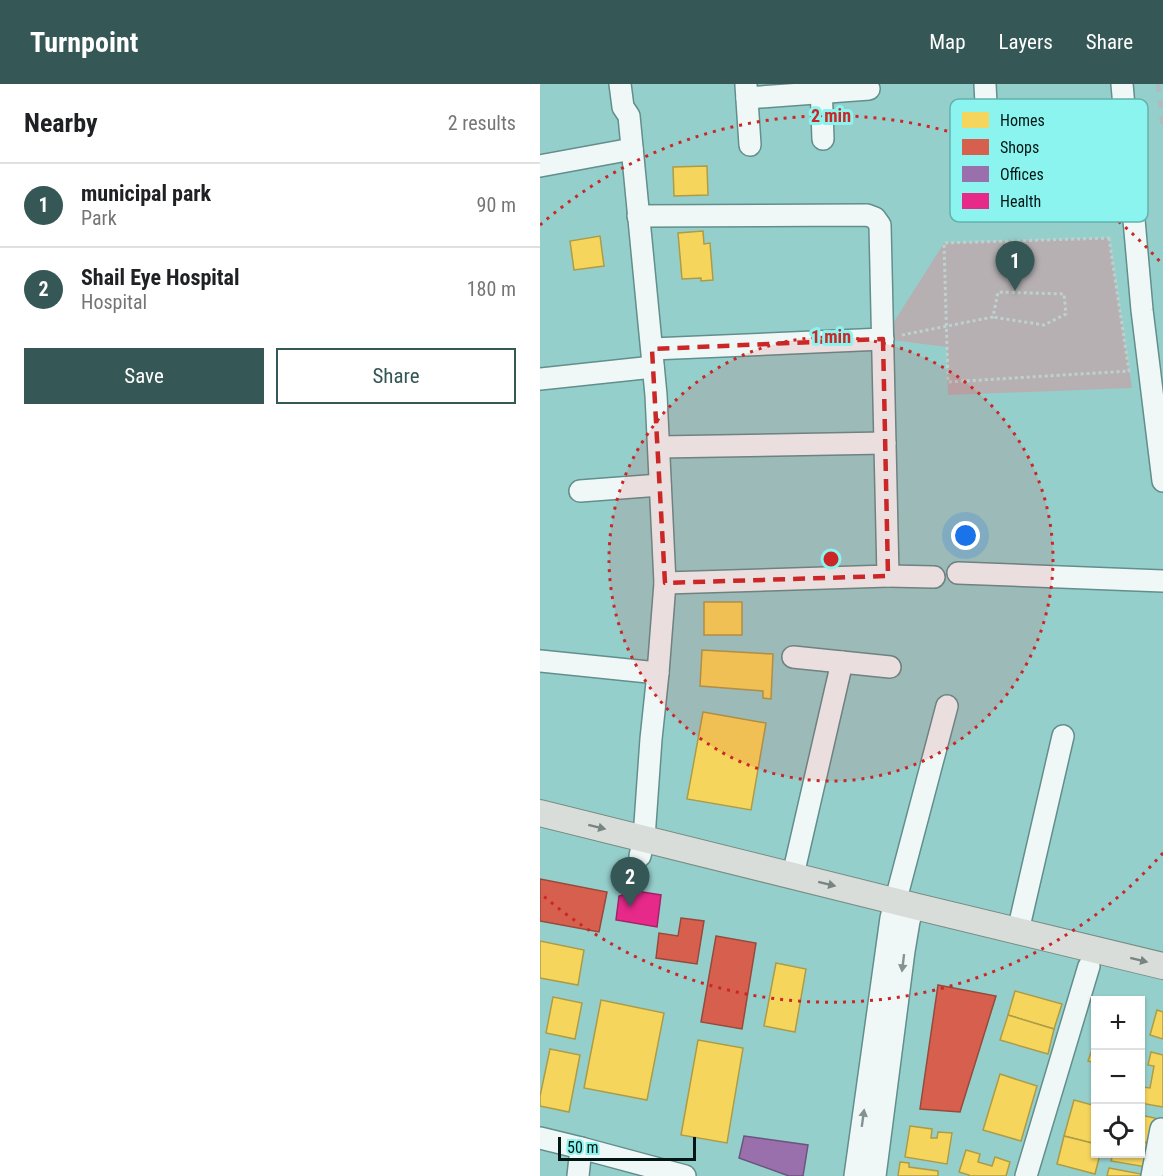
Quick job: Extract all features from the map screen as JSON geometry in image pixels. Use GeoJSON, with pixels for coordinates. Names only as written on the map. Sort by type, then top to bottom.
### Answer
{"type":"FeatureCollection","features":[{"type":"Feature","properties":{"kind":"main road"},"geometry":{"type":"LineString","coordinates":[[540,813],[642,847],[902,911],[1018,931],[1163,966]]}},
{"type":"Feature","properties":{"kind":"main road"},"geometry":{"type":"LineString","coordinates":[[540,831],[793,875],[902,911],[1089,966],[1163,984]]}},
{"type":"Feature","properties":{"kind":"street"},"geometry":{"type":"LineString","coordinates":[[620,84],[623,107],[629,116],[656,394],[665,583],[642,847]]}},
{"type":"Feature","properties":{"kind":"street"},"geometry":{"type":"LineString","coordinates":[[629,116],[634,106],[632,84]]}},
{"type":"Feature","properties":{"kind":"street"},"geometry":{"type":"LineString","coordinates":[[985,84],[986,99]]}},
{"type":"Feature","properties":{"kind":"street"},"geometry":{"type":"LineString","coordinates":[[1122,84],[1123,99]]}},
{"type":"Feature","properties":{"kind":"street"},"geometry":{"type":"LineString","coordinates":[[821,88],[823,139]]}},
{"type":"Feature","properties":{"kind":"street"},"geometry":{"type":"LineString","coordinates":[[750,145],[747,91],[869,89]]}},
{"type":"Feature","properties":{"kind":"street"},"geometry":{"type":"LineString","coordinates":[[540,166],[632,150]]}},
{"type":"Feature","properties":{"kind":"street"},"geometry":{"type":"LineString","coordinates":[[638,216],[867,215],[875,218],[880,225],[888,576]]}},
{"type":"Feature","properties":{"kind":"street"},"geometry":{"type":"LineString","coordinates":[[1134,222],[1142,310],[1163,482]]}},
{"type":"Feature","properties":{"kind":"street"},"geometry":{"type":"LineString","coordinates":[[540,379],[652,358],[883,339]]}},
{"type":"Feature","properties":{"kind":"street"},"geometry":{"type":"LineString","coordinates":[[658,447],[885,443]]}},
{"type":"Feature","properties":{"kind":"street"},"geometry":{"type":"LineString","coordinates":[[580,491],[660,485]]}},
{"type":"Feature","properties":{"kind":"street"},"geometry":{"type":"LineString","coordinates":[[958,573],[1163,580]]}},
{"type":"Feature","properties":{"kind":"street"},"geometry":{"type":"LineString","coordinates":[[665,583],[888,576],[934,577]]}},
{"type":"Feature","properties":{"kind":"street"},"geometry":{"type":"LineString","coordinates":[[793,657],[890,667]]}},
{"type":"Feature","properties":{"kind":"street"},"geometry":{"type":"LineString","coordinates":[[540,662],[658,673]]}},
{"type":"Feature","properties":{"kind":"street"},"geometry":{"type":"LineString","coordinates":[[793,875],[842,662]]}},
{"type":"Feature","properties":{"kind":"street"},"geometry":{"type":"LineString","coordinates":[[855,1176],[902,911],[947,706]]}},
{"type":"Feature","properties":{"kind":"street"},"geometry":{"type":"LineString","coordinates":[[1018,931],[1063,736]]}},
{"type":"Feature","properties":{"kind":"street"},"geometry":{"type":"LineString","coordinates":[[875,1176],[904,951],[902,911]]}},
{"type":"Feature","properties":{"kind":"street"},"geometry":{"type":"LineString","coordinates":[[1026,1176],[1089,966]]}},
{"type":"Feature","properties":{"kind":"street"},"geometry":{"type":"LineString","coordinates":[[1152,1176],[1161,1129]]}},
{"type":"Feature","properties":{"kind":"street"},"geometry":{"type":"LineString","coordinates":[[540,1138],[685,1176]]}},
{"type":"Feature","properties":{"kind":"street"},"geometry":{"type":"LineString","coordinates":[[578,1176],[581,1148]]}},
{"type":"Feature","properties":{"kind":"path"},"geometry":{"type":"LineString","coordinates":[[1109,238],[1129,371],[948,382],[947,347],[944,243],[1109,238]]}},
{"type":"Feature","properties":{"kind":"path"},"geometry":{"type":"LineString","coordinates":[[883,339],[993,317],[1044,325],[1066,314],[1064,294],[998,292],[993,317]]}},
{"type":"Feature","properties":{"kind":"highlighted area"},"geometry":{"type":"Polygon","coordinates":[[[883,339],[888,576],[665,583],[652,349],[883,339]]]}},
{"type":"Feature","properties":{"kind":"shaded area"},"geometry":{"type":"Polygon","coordinates":[[[1109,238],[1132,388],[948,395],[947,347],[883,339],[944,243],[1109,238]]]}},
{"type":"Feature","properties":{"kind":"building: Homes"},"geometry":{"type":"Polygon","coordinates":[[[707,166],[708,195],[674,196],[673,167],[707,166]]]}},
{"type":"Feature","properties":{"kind":"building: Homes"},"geometry":{"type":"Polygon","coordinates":[[[703,231],[704,244],[710,243],[713,280],[682,279],[678,233],[703,231]]]}},
{"type":"Feature","properties":{"kind":"building: Homes"},"geometry":{"type":"Polygon","coordinates":[[[600,236],[604,266],[574,270],[570,241],[600,236]]]}},
{"type":"Feature","properties":{"kind":"building: Homes"},"geometry":{"type":"Polygon","coordinates":[[[704,602],[742,602],[742,635],[704,635],[704,602]]]}},
{"type":"Feature","properties":{"kind":"building: Homes"},"geometry":{"type":"Polygon","coordinates":[[[702,650],[773,654],[771,699],[763,698],[763,691],[700,686],[702,650]]]}},
{"type":"Feature","properties":{"kind":"building: Homes"},"geometry":{"type":"Polygon","coordinates":[[[703,712],[766,723],[751,810],[687,799],[703,712]]]}},
{"type":"Feature","properties":{"kind":"building: Homes"},"geometry":{"type":"Polygon","coordinates":[[[540,941],[584,950],[578,985],[540,978],[540,941]]]}},
{"type":"Feature","properties":{"kind":"building: Homes"},"geometry":{"type":"Polygon","coordinates":[[[776,963],[806,969],[795,1032],[764,1026],[776,963]]]}},
{"type":"Feature","properties":{"kind":"building: Homes"},"geometry":{"type":"Polygon","coordinates":[[[1015,991],[1062,1004],[1054,1029],[1008,1015],[1015,991]]]}},
{"type":"Feature","properties":{"kind":"building: Homes"},"geometry":{"type":"Polygon","coordinates":[[[553,997],[582,1003],[575,1039],[546,1033],[553,997]]]}},
{"type":"Feature","properties":{"kind":"building: Homes"},"geometry":{"type":"Polygon","coordinates":[[[601,1000],[664,1013],[647,1100],[584,1088],[601,1000]]]}},
{"type":"Feature","properties":{"kind":"building: Homes"},"geometry":{"type":"Polygon","coordinates":[[[1157,1010],[1163,1012],[1163,1039],[1150,1035],[1157,1010]]]}},
{"type":"Feature","properties":{"kind":"building: Homes"},"geometry":{"type":"Polygon","coordinates":[[[1008,1015],[1054,1029],[1048,1054],[1000,1040],[1008,1015]]]}},
{"type":"Feature","properties":{"kind":"building: Homes"},"geometry":{"type":"Polygon","coordinates":[[[698,1040],[743,1048],[727,1143],[681,1135],[698,1040]]]}},
{"type":"Feature","properties":{"kind":"building: Homes"},"geometry":{"type":"Polygon","coordinates":[[[550,1049],[580,1055],[569,1112],[540,1106],[550,1049]]]}},
{"type":"Feature","properties":{"kind":"building: Homes"},"geometry":{"type":"Polygon","coordinates":[[[1151,1052],[1163,1055],[1163,1107],[1145,1104],[1145,1087],[1150,1088],[1154,1066],[1148,1065],[1151,1052]]]}},
{"type":"Feature","properties":{"kind":"building: Homes"},"geometry":{"type":"Polygon","coordinates":[[[1000,1074],[1037,1086],[1021,1141],[983,1130],[1000,1074]]]}},
{"type":"Feature","properties":{"kind":"building: Homes"},"geometry":{"type":"Polygon","coordinates":[[[1074,1100],[1091,1105],[1091,1143],[1064,1136],[1074,1100]]]}},
{"type":"Feature","properties":{"kind":"building: Homes"},"geometry":{"type":"Polygon","coordinates":[[[1145,1116],[1155,1118],[1150,1143],[1145,1142],[1145,1116]]]}},
{"type":"Feature","properties":{"kind":"building: Homes"},"geometry":{"type":"Polygon","coordinates":[[[910,1126],[932,1129],[931,1138],[937,1138],[938,1132],[952,1133],[947,1164],[905,1157],[910,1126]]]}},
{"type":"Feature","properties":{"kind":"building: Homes"},"geometry":{"type":"Polygon","coordinates":[[[1064,1136],[1091,1143],[1091,1158],[1099,1158],[1095,1174],[1057,1164],[1064,1136]]]}},
{"type":"Feature","properties":{"kind":"building: Homes"},"geometry":{"type":"Polygon","coordinates":[[[1145,1142],[1150,1143],[1146,1167],[1111,1161],[1112,1158],[1145,1158],[1145,1142]]]}},
{"type":"Feature","properties":{"kind":"building: Homes"},"geometry":{"type":"Polygon","coordinates":[[[966,1150],[980,1154],[978,1162],[992,1166],[995,1157],[1010,1162],[1006,1176],[969,1176],[959,1172],[966,1150]]]}},
{"type":"Feature","properties":{"kind":"building: Homes"},"geometry":{"type":"Polygon","coordinates":[[[900,1162],[909,1163],[909,1167],[938,1171],[938,1176],[898,1176],[900,1162]]]}},
{"type":"Feature","properties":{"kind":"building: Homes"},"geometry":{"type":"Polygon","coordinates":[[[1109,1168],[1141,1174],[1141,1176],[1107,1176],[1109,1168]]]}},
{"type":"Feature","properties":{"kind":"building: Shops"},"geometry":{"type":"Polygon","coordinates":[[[540,879],[607,892],[599,932],[540,921],[540,879]]]}},
{"type":"Feature","properties":{"kind":"building: Shops"},"geometry":{"type":"Polygon","coordinates":[[[681,918],[704,921],[697,964],[656,958],[659,933],[678,936],[681,918]]]}},
{"type":"Feature","properties":{"kind":"building: Shops"},"geometry":{"type":"Polygon","coordinates":[[[716,936],[756,943],[742,1029],[701,1022],[716,936]]]}},
{"type":"Feature","properties":{"kind":"building: Shops"},"geometry":{"type":"Polygon","coordinates":[[[938,985],[996,996],[960,1112],[920,1109],[938,985]]]}},
{"type":"Feature","properties":{"kind":"building: Offices"},"geometry":{"type":"Polygon","coordinates":[[[744,1136],[808,1145],[803,1176],[789,1176],[739,1158],[744,1136]]]}},
{"type":"Feature","properties":{"kind":"building: Health"},"geometry":{"type":"Polygon","coordinates":[[[636,891],[661,895],[657,927],[616,920],[619,896],[636,891]]]}},
{"type":"Feature","properties":{"kind":"railway"},"geometry":{"type":"LineString","coordinates":[[1158,84],[1163,131]]}},
{"type":"Feature","properties":{"kind":"place","name":"municipal park"},"geometry":{"type":"Point","coordinates":[1015,291]}},
{"type":"Feature","properties":{"kind":"place","name":"Shail Eye Hospital"},"geometry":{"type":"Point","coordinates":[630,907]}}]}
